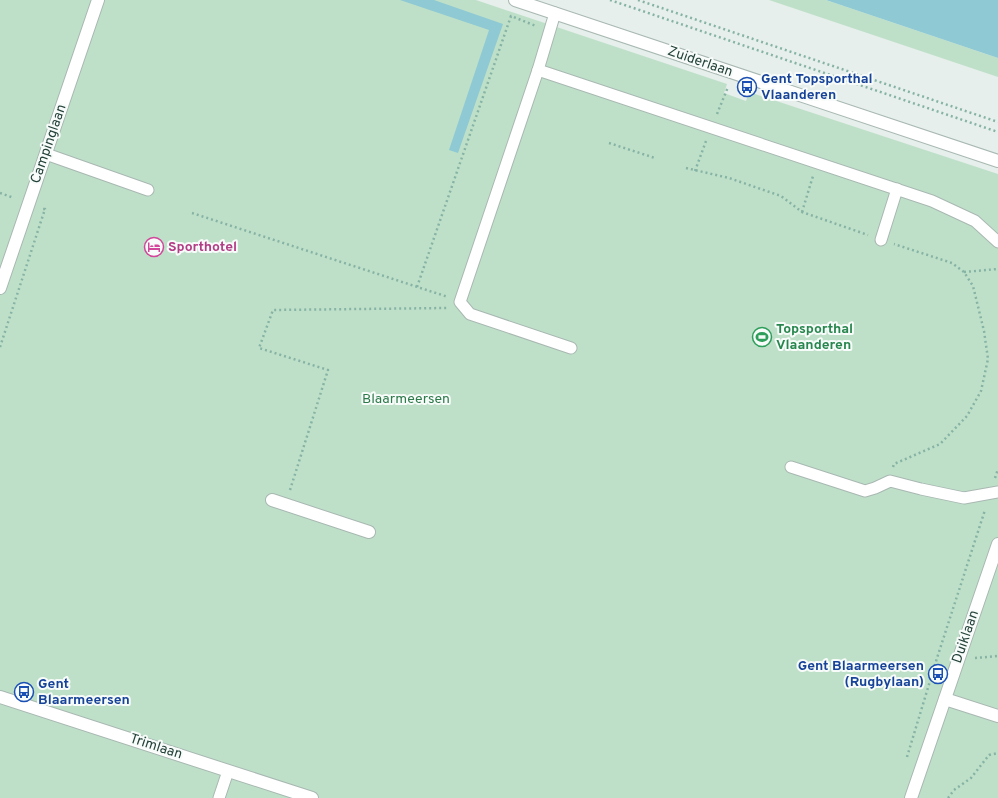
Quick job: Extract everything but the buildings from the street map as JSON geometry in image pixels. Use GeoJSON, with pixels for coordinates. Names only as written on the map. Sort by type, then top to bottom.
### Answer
{"type":"FeatureCollection","features":[{"type":"Feature","properties":{"kind":"street","name":"Campinglaan"},"geometry":{"type":"LineString","coordinates":[[0,288],[98,0]]}},
{"type":"Feature","properties":{"kind":"street","name":"Zuiderlaan"},"geometry":{"type":"LineString","coordinates":[[515,0],[998,160]]}},
{"type":"Feature","properties":{"kind":"street"},"geometry":{"type":"LineString","coordinates":[[272,500],[369,532]]}},
{"type":"Feature","properties":{"kind":"street","name":"Duiklaan"},"geometry":{"type":"LineString","coordinates":[[911,798],[998,544]]}},
{"type":"Feature","properties":{"kind":"street","name":"Trimlaan"},"geometry":{"type":"LineString","coordinates":[[0,697],[312,798]]}},
{"type":"Feature","properties":{"kind":"street"},"geometry":{"type":"LineString","coordinates":[[945,699],[998,716]]}},
{"type":"Feature","properties":{"kind":"lane"},"geometry":{"type":"LineString","coordinates":[[555,13],[538,70],[460,302],[470,314],[571,348]]}},
{"type":"Feature","properties":{"kind":"lane"},"geometry":{"type":"LineString","coordinates":[[538,70],[932,201],[975,221],[998,242]]}},
{"type":"Feature","properties":{"kind":"lane"},"geometry":{"type":"LineString","coordinates":[[46,154],[148,190]]}},
{"type":"Feature","properties":{"kind":"lane"},"geometry":{"type":"LineString","coordinates":[[881,240],[897,189]]}},
{"type":"Feature","properties":{"kind":"lane"},"geometry":{"type":"LineString","coordinates":[[791,467],[865,491],[890,481],[964,498],[994,492]]}},
{"type":"Feature","properties":{"kind":"lane"},"geometry":{"type":"LineString","coordinates":[[219,798],[228,771]]}},
{"type":"Feature","properties":{"kind":"path"},"geometry":{"type":"LineString","coordinates":[[610,0],[998,132]]}},
{"type":"Feature","properties":{"kind":"path"},"geometry":{"type":"LineString","coordinates":[[638,0],[998,122]]}},
{"type":"Feature","properties":{"kind":"path"},"geometry":{"type":"LineString","coordinates":[[417,287],[511,16],[522,21]]}},
{"type":"Feature","properties":{"kind":"path"},"geometry":{"type":"LineString","coordinates":[[695,171],[734,73]]}},
{"type":"Feature","properties":{"kind":"path"},"geometry":{"type":"LineString","coordinates":[[609,143],[655,158]]}},
{"type":"Feature","properties":{"kind":"path"},"geometry":{"type":"LineString","coordinates":[[802,212],[817,162]]}},
{"type":"Feature","properties":{"kind":"path"},"geometry":{"type":"LineString","coordinates":[[686,168],[729,178],[781,196],[802,212],[952,263],[964,272],[973,286],[984,331],[988,359],[981,391],[967,416],[940,444],[894,464],[890,481]]}},
{"type":"Feature","properties":{"kind":"path"},"geometry":{"type":"LineString","coordinates":[[0,347],[45,209],[29,203]]}},
{"type":"Feature","properties":{"kind":"path"},"geometry":{"type":"LineString","coordinates":[[192,213],[460,302]]}},
{"type":"Feature","properties":{"kind":"path"},"geometry":{"type":"LineString","coordinates":[[964,272],[998,270]]}},
{"type":"Feature","properties":{"kind":"path"},"geometry":{"type":"LineString","coordinates":[[286,504],[328,370],[259,348],[273,310],[450,308],[460,302]]}},
{"type":"Feature","properties":{"kind":"path"},"geometry":{"type":"LineString","coordinates":[[905,762],[937,658],[994,492],[998,469]]}},
{"type":"Feature","properties":{"kind":"path"},"geometry":{"type":"LineString","coordinates":[[958,660],[998,656]]}},
{"type":"Feature","properties":{"kind":"path"},"geometry":{"type":"LineString","coordinates":[[948,798],[954,790],[971,778],[989,755],[998,753]]}},
{"type":"Feature","properties":{"kind":"green space","name":"Blaarmeersen"},"geometry":{"type":"Polygon","coordinates":[[[0,0],[476,0],[727,84],[724,93],[746,101],[749,92],[998,174],[998,798],[0,798],[0,0]]]}},
{"type":"Feature","properties":{"kind":"green space"},"geometry":{"type":"Polygon","coordinates":[[[769,0],[826,0],[998,58],[998,77],[769,0]]]}},
{"type":"Feature","properties":{"kind":"water"},"geometry":{"type":"Polygon","coordinates":[[[400,0],[434,0],[503,24],[458,153],[449,150],[489,30],[400,0]]]}},
{"type":"Feature","properties":{"kind":"water"},"geometry":{"type":"Polygon","coordinates":[[[826,0],[998,0],[998,58],[826,0]]]}},
{"type":"Feature","properties":{"kind":"place","name":"Gent Topsporthal Vlaanderen"},"geometry":{"type":"Point","coordinates":[747,87]}},
{"type":"Feature","properties":{"kind":"place","name":"Sporthotel"},"geometry":{"type":"Point","coordinates":[154,247]}},
{"type":"Feature","properties":{"kind":"place","name":"Topsporthal Vlaanderen"},"geometry":{"type":"Point","coordinates":[762,337]}},
{"type":"Feature","properties":{"kind":"place","name":"Gent Blaarmeersen (Rugbylaan)"},"geometry":{"type":"Point","coordinates":[938,674]}},
{"type":"Feature","properties":{"kind":"place","name":"Gent Blaarmeersen"},"geometry":{"type":"Point","coordinates":[24,692]}}]}
